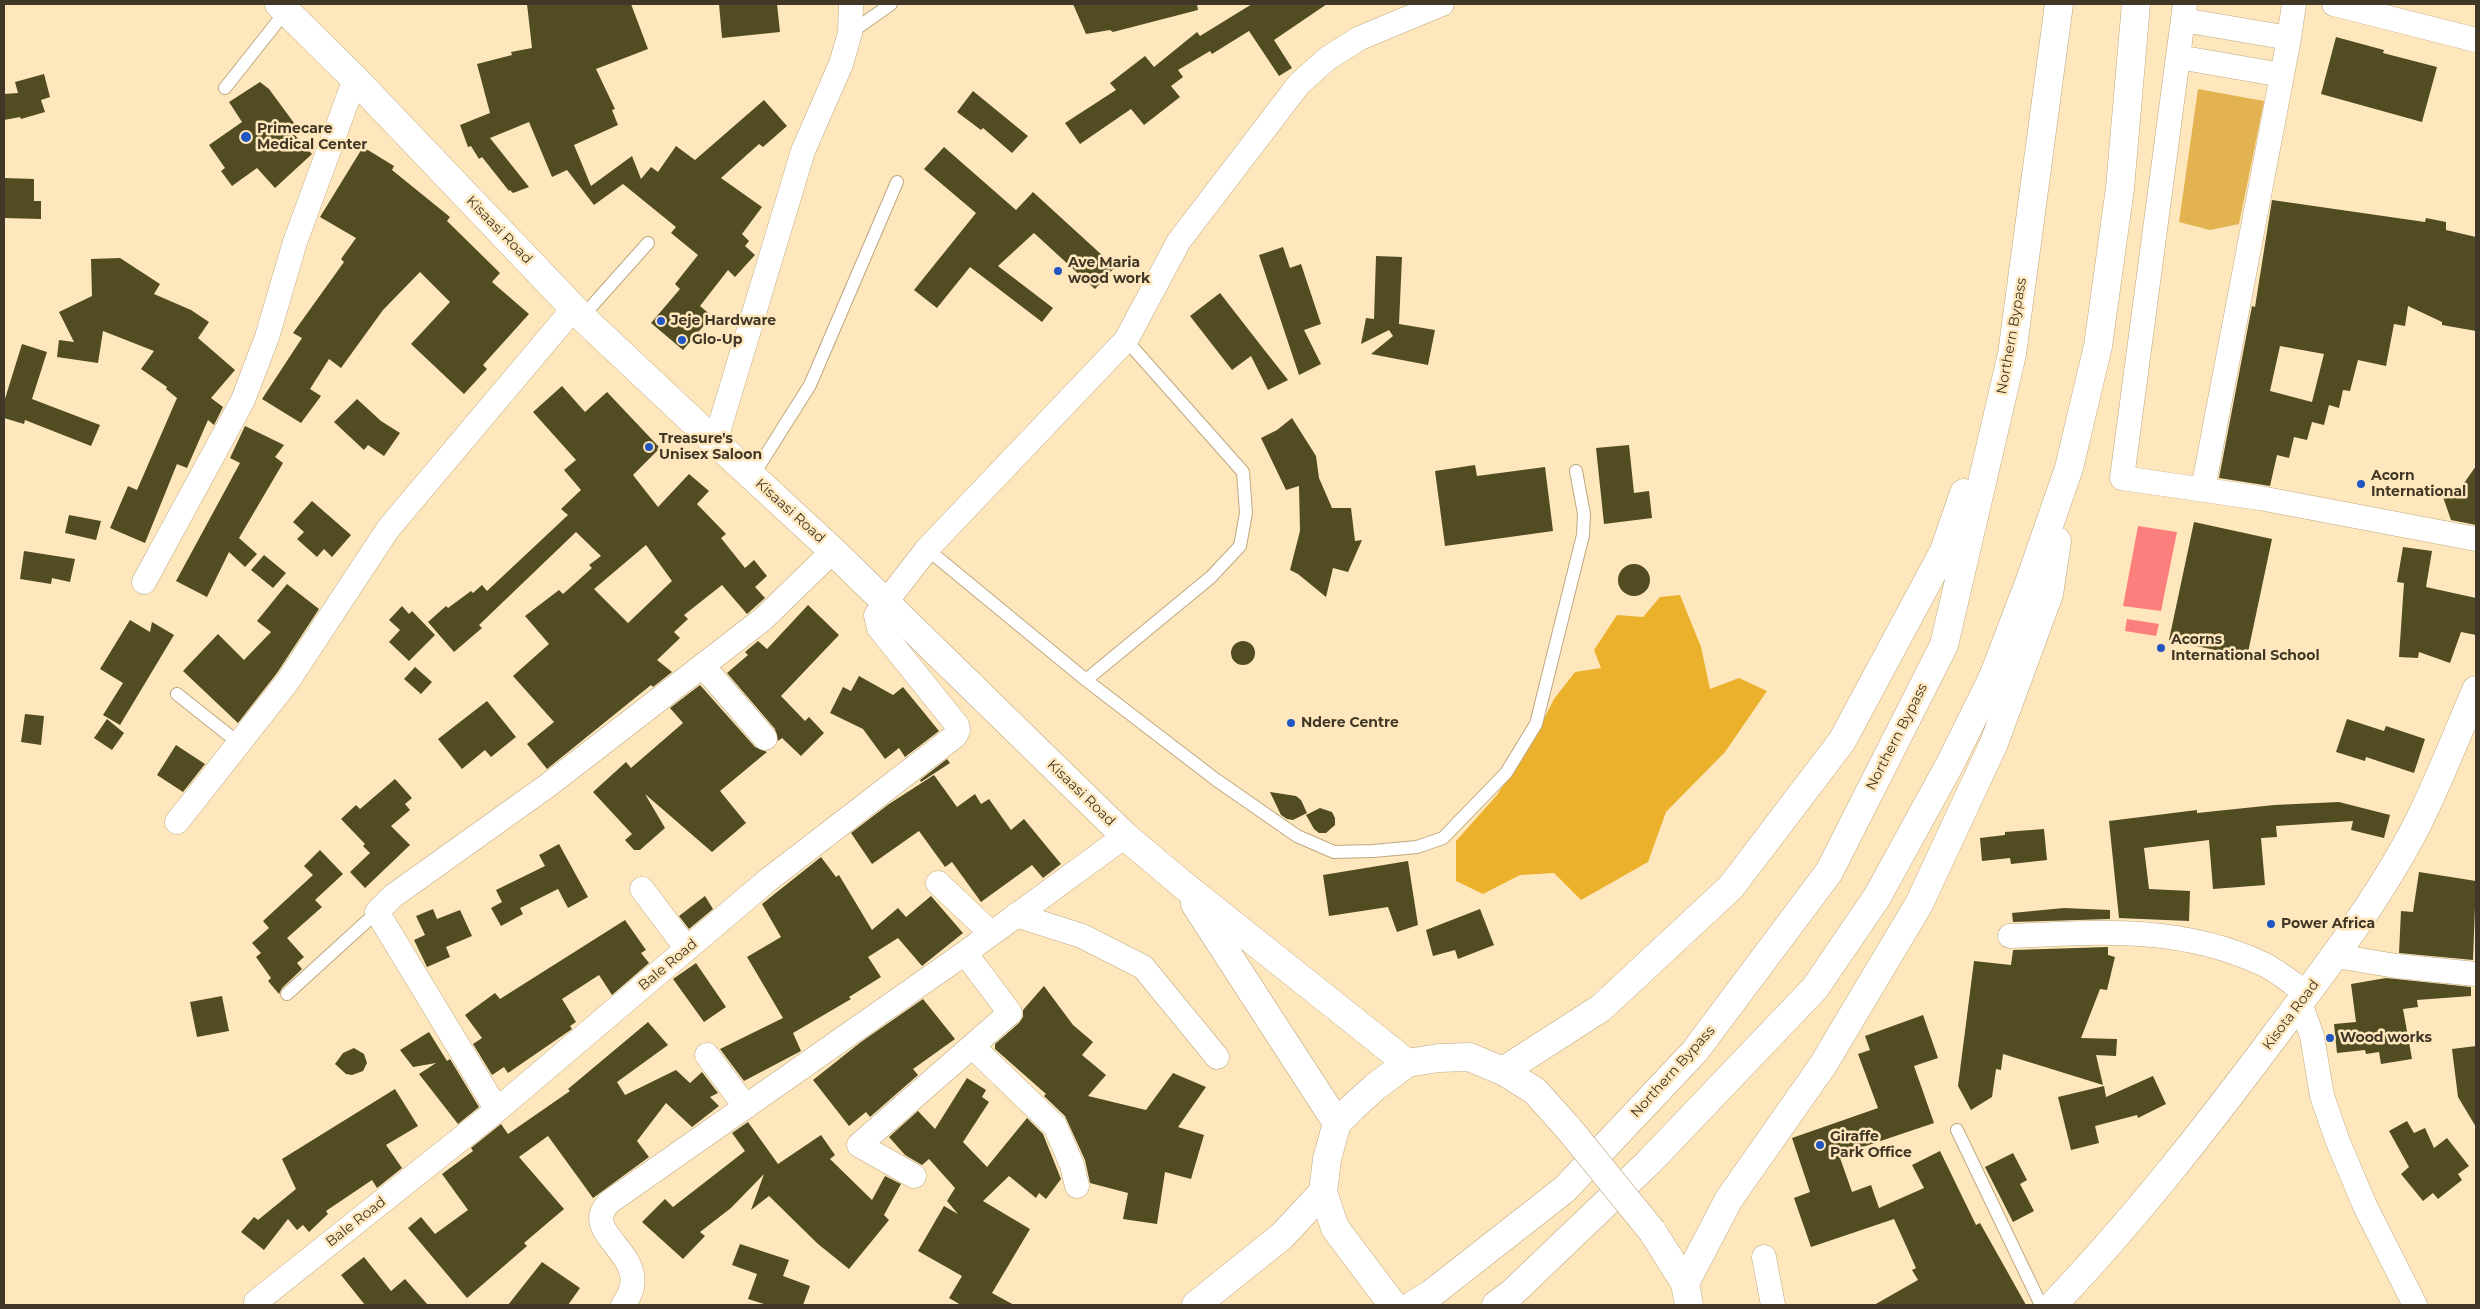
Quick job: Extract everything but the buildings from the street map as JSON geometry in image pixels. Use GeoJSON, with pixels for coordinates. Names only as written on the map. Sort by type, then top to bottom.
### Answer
{"type":"FeatureCollection","features":[{"type":"Feature","properties":{"kind":"main road","name":"Northern Bypass"},"geometry":{"type":"LineString","coordinates":[[1413,1305],[1431,1294],[1565,1189],[1695,1051],[1829,872],[1944,645],[2012,354],[2059,4]]}},
{"type":"Feature","properties":{"kind":"main road"},"geometry":{"type":"LineString","coordinates":[[1687,1294],[1729,1199],[1823,1064],[1919,904],[1994,743],[2049,594],[2069,468],[2099,336],[2120,188],[2136,4]]}},
{"type":"Feature","properties":{"kind":"main road","name":"Kisaasi Road"},"geometry":{"type":"LineString","coordinates":[[283,7],[355,79],[578,312],[752,477],[834,551],[1125,836],[1407,1064]]}},
{"type":"Feature","properties":{"kind":"main road"},"geometry":{"type":"LineString","coordinates":[[1503,1071],[1601,1008],[1731,887],[1842,741],[1944,551],[2012,354]]}},
{"type":"Feature","properties":{"kind":"main road"},"geometry":{"type":"LineString","coordinates":[[1496,1305],[1510,1294],[1649,1162],[1815,988],[1877,897],[1963,738],[1993,677],[2029,584],[2069,468]]}},
{"type":"Feature","properties":{"kind":"main road","name":"Kisota Road"},"geometry":{"type":"LineString","coordinates":[[2053,1305],[2100,1256],[2153,1192],[2336,956],[2374,898],[2417,826],[2476,690]]}},
{"type":"Feature","properties":{"kind":"main road","name":"Kisaasi Road"},"geometry":{"type":"LineString","coordinates":[[1182,884],[1337,1123]]}},
{"type":"Feature","properties":{"kind":"main road"},"geometry":{"type":"LineString","coordinates":[[1393,1305],[1335,1228],[1323,1192],[1327,1159],[1337,1123],[1374,1087],[1407,1064],[1440,1058],[1469,1056],[1503,1071],[1535,1091],[1569,1129],[1652,1231],[1687,1294]]}},
{"type":"Feature","properties":{"kind":"main road"},"geometry":{"type":"LineString","coordinates":[[1196,1305],[1282,1236],[1323,1192]]}},
{"type":"Feature","properties":{"kind":"street"},"geometry":{"type":"LineString","coordinates":[[715,442],[803,151],[841,64],[850,33],[851,4]]}},
{"type":"Feature","properties":{"kind":"street"},"geometry":{"type":"LineString","coordinates":[[884,602],[927,550],[1126,340],[1179,241],[1299,84],[1328,58],[1360,38],[1442,4]]}},
{"type":"Feature","properties":{"kind":"street"},"geometry":{"type":"LineString","coordinates":[[2203,489],[2294,4]]}},
{"type":"Feature","properties":{"kind":"street"},"geometry":{"type":"LineString","coordinates":[[2334,4],[2476,40]]}},
{"type":"Feature","properties":{"kind":"street"},"geometry":{"type":"LineString","coordinates":[[2289,38],[2184,12],[2122,478],[2260,498],[2476,539]]}},
{"type":"Feature","properties":{"kind":"street"},"geometry":{"type":"LineString","coordinates":[[2178,57],[2282,75]]}},
{"type":"Feature","properties":{"kind":"street"},"geometry":{"type":"LineString","coordinates":[[144,582],[243,400],[267,338],[295,242],[355,79]]}},
{"type":"Feature","properties":{"kind":"street"},"geometry":{"type":"LineString","coordinates":[[176,822],[240,744],[288,681],[388,528],[578,312]]}},
{"type":"Feature","properties":{"kind":"street"},"geometry":{"type":"LineString","coordinates":[[497,1110],[377,912],[393,896],[547,786],[763,619],[834,551]]}},
{"type":"Feature","properties":{"kind":"street","name":"Bale Road"},"geometry":{"type":"LineString","coordinates":[[256,1302],[497,1110],[768,880],[955,736],[958,725],[879,628],[876,615],[884,602]]}},
{"type":"Feature","properties":{"kind":"street"},"geometry":{"type":"LineString","coordinates":[[703,666],[765,738]]}},
{"type":"Feature","properties":{"kind":"street"},"geometry":{"type":"LineString","coordinates":[[623,1305],[633,1288],[633,1275],[628,1262],[602,1223],[602,1214],[608,1203],[965,953],[1125,836]]}},
{"type":"Feature","properties":{"kind":"street"},"geometry":{"type":"LineString","coordinates":[[938,883],[991,933]]}},
{"type":"Feature","properties":{"kind":"street"},"geometry":{"type":"LineString","coordinates":[[642,889],[687,949]]}},
{"type":"Feature","properties":{"kind":"street"},"geometry":{"type":"LineString","coordinates":[[1016,915],[1082,936],[1143,967],[1217,1057]]}},
{"type":"Feature","properties":{"kind":"street"},"geometry":{"type":"LineString","coordinates":[[2010,936],[2115,932],[2165,935],[2227,949],[2265,964],[2303,998],[2312,1036],[2322,1096],[2338,1142],[2365,1206],[2416,1305]]}},
{"type":"Feature","properties":{"kind":"street"},"geometry":{"type":"LineString","coordinates":[[914,1176],[859,1145],[1010,1013],[965,953]]}},
{"type":"Feature","properties":{"kind":"street"},"geometry":{"type":"LineString","coordinates":[[2336,956],[2396,966],[2476,974]]}},
{"type":"Feature","properties":{"kind":"street"},"geometry":{"type":"LineString","coordinates":[[973,1047],[1054,1126],[1072,1165],[1077,1186]]}},
{"type":"Feature","properties":{"kind":"street"},"geometry":{"type":"LineString","coordinates":[[707,1055],[746,1107]]}},
{"type":"Feature","properties":{"kind":"street"},"geometry":{"type":"LineString","coordinates":[[1764,1257],[1772,1305]]}},
{"type":"Feature","properties":{"kind":"lane"},"geometry":{"type":"LineString","coordinates":[[850,33],[891,4]]}},
{"type":"Feature","properties":{"kind":"lane"},"geometry":{"type":"LineString","coordinates":[[225,88],[283,7]]}},
{"type":"Feature","properties":{"kind":"lane"},"geometry":{"type":"LineString","coordinates":[[752,477],[810,385],[897,182]]}},
{"type":"Feature","properties":{"kind":"lane"},"geometry":{"type":"LineString","coordinates":[[578,312],[648,243]]}},
{"type":"Feature","properties":{"kind":"lane"},"geometry":{"type":"LineString","coordinates":[[1086,680],[1211,577],[1240,546],[1246,513],[1243,472],[1126,340]]}},
{"type":"Feature","properties":{"kind":"lane"},"geometry":{"type":"LineString","coordinates":[[927,550],[1086,680],[1215,779],[1297,836],[1334,852],[1418,847],[1443,838],[1506,773],[1536,724],[1583,535],[1584,514],[1576,471]]}},
{"type":"Feature","properties":{"kind":"lane"},"geometry":{"type":"LineString","coordinates":[[177,694],[240,744]]}},
{"type":"Feature","properties":{"kind":"lane"},"geometry":{"type":"LineString","coordinates":[[287,994],[377,912]]}},
{"type":"Feature","properties":{"kind":"lane"},"geometry":{"type":"LineString","coordinates":[[1957,1130],[2041,1305]]}},
{"type":"Feature","properties":{"kind":"shaded area"},"geometry":{"type":"Polygon","coordinates":[[[2198,89],[2264,101],[2239,224],[2210,230],[2179,222],[2198,89]]]}},
{"type":"Feature","properties":{"kind":"shaded area"},"geometry":{"type":"Polygon","coordinates":[[[2138,526],[2177,532],[2161,611],[2123,606],[2138,526]]]}},
{"type":"Feature","properties":{"kind":"shaded area"},"geometry":{"type":"Polygon","coordinates":[[[1680,595],[1701,647],[1710,689],[1739,678],[1767,691],[1725,752],[1666,812],[1648,862],[1581,900],[1554,873],[1520,875],[1483,894],[1456,881],[1456,841],[1497,795],[1536,735],[1554,699],[1575,672],[1601,668],[1594,650],[1617,615],[1643,617],[1660,597],[1680,595]]]}},
{"type":"Feature","properties":{"kind":"shaded area"},"geometry":{"type":"Polygon","coordinates":[[[2127,619],[2159,624],[2156,636],[2125,631],[2127,619]]]}},
{"type":"Feature","properties":{"kind":"place","name":"Primecare Medical Center"},"geometry":{"type":"Point","coordinates":[246,137]}},
{"type":"Feature","properties":{"kind":"place","name":"Ave Maria wood work"},"geometry":{"type":"Point","coordinates":[1058,271]}},
{"type":"Feature","properties":{"kind":"place","name":"Jeje Hardware"},"geometry":{"type":"Point","coordinates":[661,321]}},
{"type":"Feature","properties":{"kind":"place","name":"Glo-Up"},"geometry":{"type":"Point","coordinates":[682,340]}},
{"type":"Feature","properties":{"kind":"place","name":"Treasure's Unisex Saloon"},"geometry":{"type":"Point","coordinates":[649,447]}},
{"type":"Feature","properties":{"kind":"place","name":"Acorn International"},"geometry":{"type":"Point","coordinates":[2361,484]}},
{"type":"Feature","properties":{"kind":"place","name":"Acorns International School"},"geometry":{"type":"Point","coordinates":[2161,648]}},
{"type":"Feature","properties":{"kind":"place","name":"Ndere Centre"},"geometry":{"type":"Point","coordinates":[1291,723]}},
{"type":"Feature","properties":{"kind":"place","name":"Power Africa"},"geometry":{"type":"Point","coordinates":[2271,924]}},
{"type":"Feature","properties":{"kind":"place","name":"Wood works"},"geometry":{"type":"Point","coordinates":[2330,1038]}},
{"type":"Feature","properties":{"kind":"place","name":"Giraffe Park Office"},"geometry":{"type":"Point","coordinates":[1820,1145]}}]}
